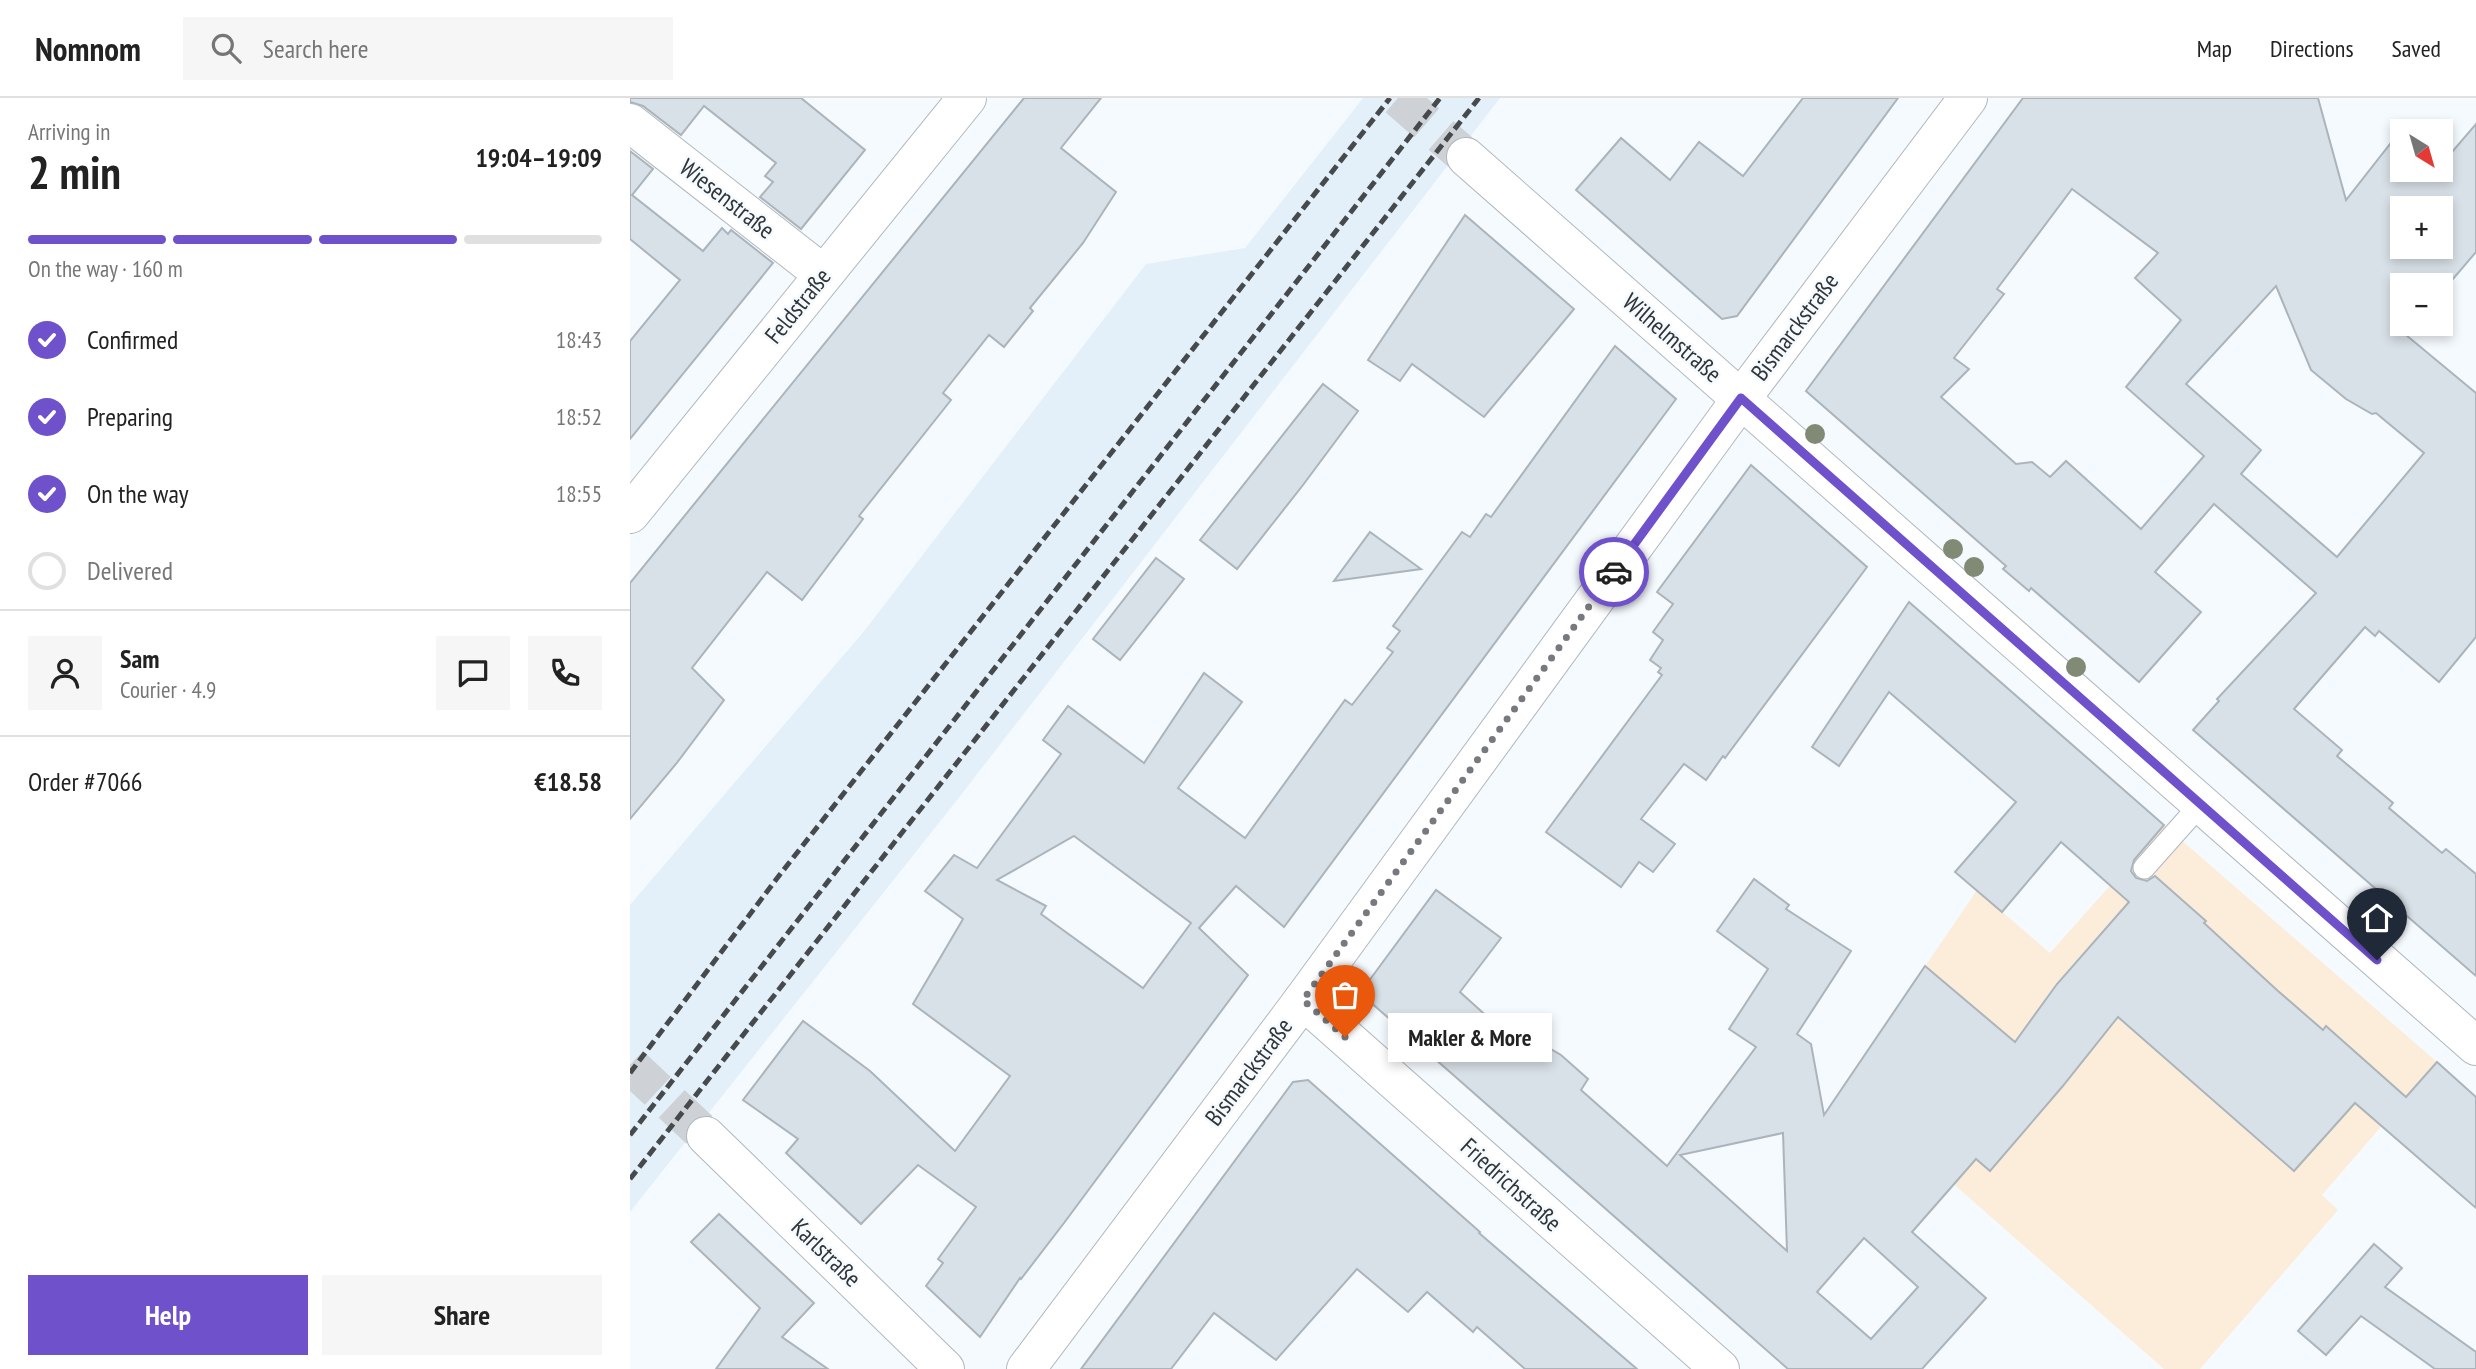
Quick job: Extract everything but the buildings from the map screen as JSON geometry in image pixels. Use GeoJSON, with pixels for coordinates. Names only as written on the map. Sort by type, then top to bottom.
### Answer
{"type":"FeatureCollection","features":[{"type":"Feature","properties":{"kind":"street","name":"Feldstraße"},"geometry":{"type":"LineString","coordinates":[[630,514],[967,98]]}},
{"type":"Feature","properties":{"kind":"street","name":"Bismarckstraße"},"geometry":{"type":"LineString","coordinates":[[1026,1369],[1303,1000],[1741,398],[1968,98]]}},
{"type":"Feature","properties":{"kind":"street","name":"Wiesenstraße"},"geometry":{"type":"LineString","coordinates":[[630,123],[824,274]]}},
{"type":"Feature","properties":{"kind":"street","name":"Wilhelmstraße"},"geometry":{"type":"LineString","coordinates":[[1466,157],[2476,1046]]}},
{"type":"Feature","properties":{"kind":"street","name":"Friedrichstraße"},"geometry":{"type":"LineString","coordinates":[[1303,1000],[1720,1369]]}},
{"type":"Feature","properties":{"kind":"street","name":"Karlstraße"},"geometry":{"type":"LineString","coordinates":[[706,1136],[946,1369]]}},
{"type":"Feature","properties":{"kind":"lane"},"geometry":{"type":"LineString","coordinates":[[2144,868],[2200,805]]}},
{"type":"Feature","properties":{"kind":"shaded area"},"geometry":{"type":"Polygon","coordinates":[[[1363,98],[1500,98],[961,795],[630,1212],[630,905],[865,630],[1146,264],[1245,248],[1363,98]]]}},
{"type":"Feature","properties":{"kind":"shaded area"},"geometry":{"type":"Polygon","coordinates":[[[2164,825],[2437,1062],[2322,1195],[2338,1210],[2200,1369],[2164,1369],[1843,1087],[1977,890],[2050,953],[2164,825]]]}},
{"type":"Feature","properties":{"kind":"tunnel"},"geometry":{"type":"LineString","coordinates":[[1398,98],[1466,157]]}},
{"type":"Feature","properties":{"kind":"tunnel"},"geometry":{"type":"LineString","coordinates":[[630,1065],[706,1136]]}},
{"type":"Feature","properties":{"kind":"railway"},"geometry":{"type":"LineString","coordinates":[[630,1073],[778,877],[1390,98]]}},
{"type":"Feature","properties":{"kind":"railway"},"geometry":{"type":"LineString","coordinates":[[630,1135],[1440,98]]}},
{"type":"Feature","properties":{"kind":"railway"},"geometry":{"type":"LineString","coordinates":[[630,1179],[1479,98]]}},
{"type":"Feature","properties":{"kind":"way so far"},"geometry":{"type":"LineString","coordinates":[[1345,1037],[1303,1000],[1614,572]]}},
{"type":"Feature","properties":{"kind":"place","name":"Makler & More"},"geometry":{"type":"Point","coordinates":[1345,1037]}},
{"type":"Feature","properties":{"kind":"route"},"geometry":{"type":"LineString","coordinates":[[1614,572],[1741,398],[2377,960]]}}]}
